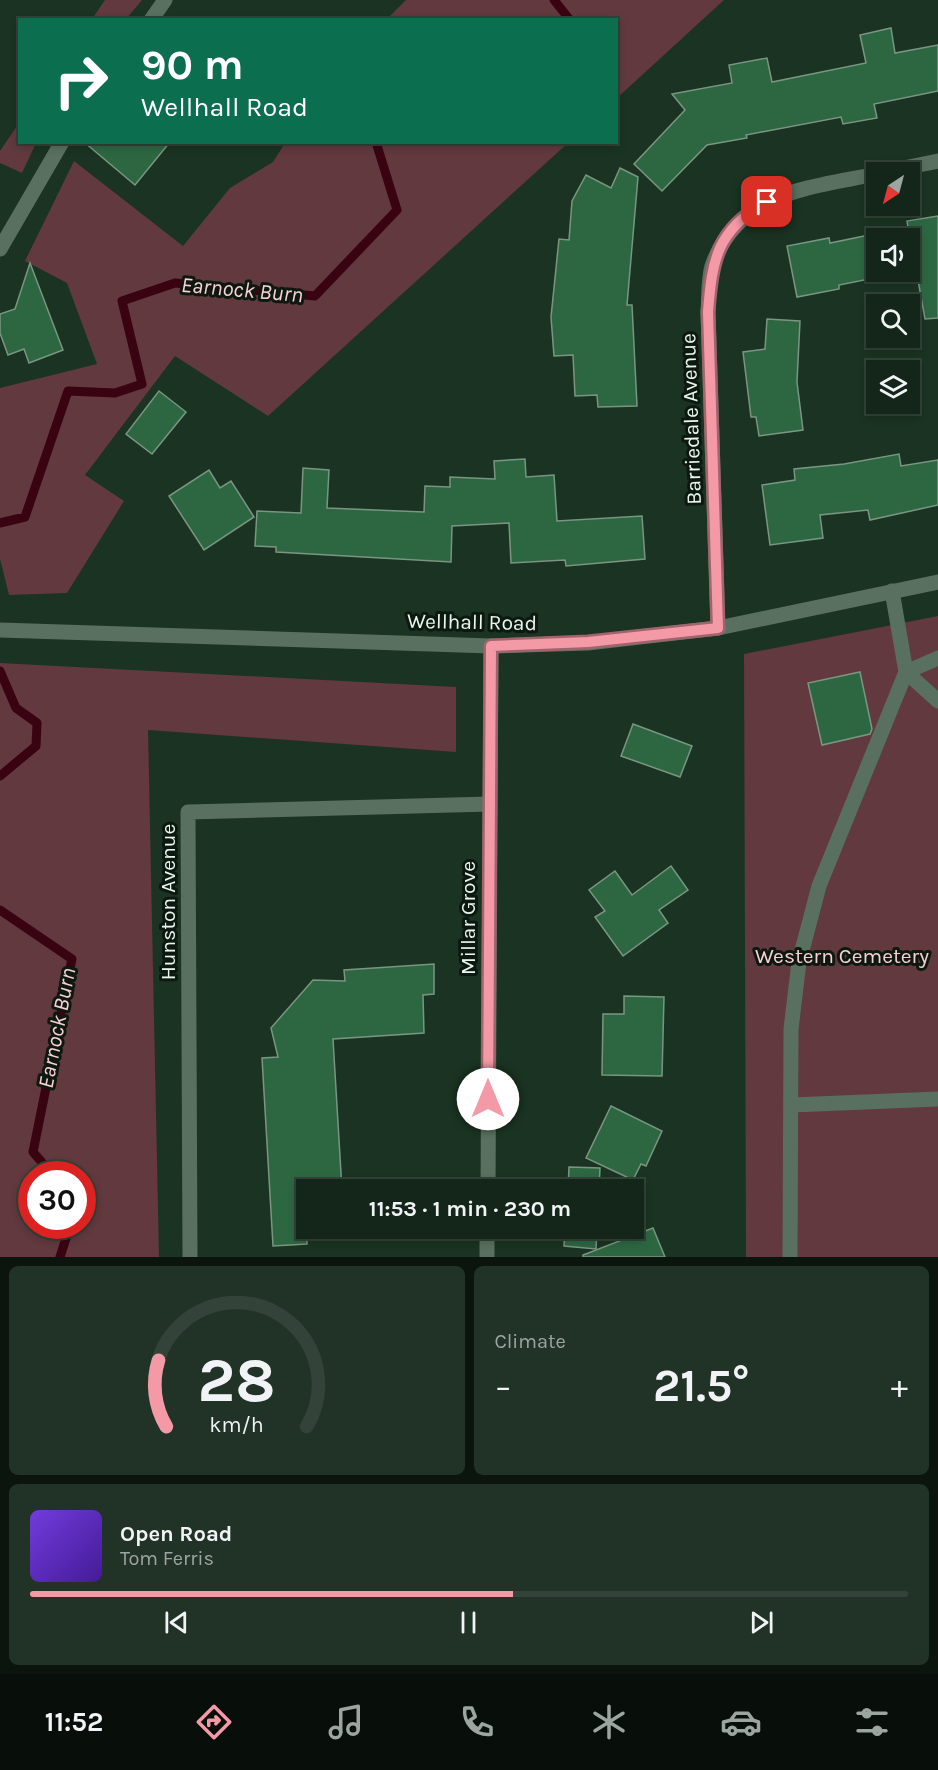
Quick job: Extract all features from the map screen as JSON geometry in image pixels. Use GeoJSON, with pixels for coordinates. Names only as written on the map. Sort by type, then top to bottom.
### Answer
{"type":"FeatureCollection","features":[{"type":"Feature","properties":{"kind":"street"},"geometry":{"type":"LineString","coordinates":[[152,18],[165,0]]}},
{"type":"Feature","properties":{"kind":"street"},"geometry":{"type":"LineString","coordinates":[[0,249],[62,144]]}},
{"type":"Feature","properties":{"kind":"street"},"geometry":{"type":"LineString","coordinates":[[920,165],[938,162]]}},
{"type":"Feature","properties":{"kind":"street","name":"Barriedale Avenue"},"geometry":{"type":"LineString","coordinates":[[718,628],[708,312],[712,267],[727,235],[750,211],[784,193],[866,176]]}},
{"type":"Feature","properties":{"kind":"street","name":"Wellhall Road"},"geometry":{"type":"LineString","coordinates":[[0,630],[491,646],[588,642],[718,628],[938,582]]}},
{"type":"Feature","properties":{"kind":"street"},"geometry":{"type":"LineString","coordinates":[[790,1257],[791,1029],[798,973],[819,886],[906,672],[892,591]]}},
{"type":"Feature","properties":{"kind":"street","name":"Millar Grove"},"geometry":{"type":"LineString","coordinates":[[488,1179],[491,646]]}},
{"type":"Feature","properties":{"kind":"street"},"geometry":{"type":"LineString","coordinates":[[906,672],[938,658]]}},
{"type":"Feature","properties":{"kind":"street"},"geometry":{"type":"LineString","coordinates":[[906,672],[938,701]]}},
{"type":"Feature","properties":{"kind":"street","name":"Hunston Avenue"},"geometry":{"type":"LineString","coordinates":[[190,1257],[188,812],[490,804]]}},
{"type":"Feature","properties":{"kind":"street"},"geometry":{"type":"LineString","coordinates":[[792,1105],[938,1099]]}},
{"type":"Feature","properties":{"kind":"street"},"geometry":{"type":"LineString","coordinates":[[487,1239],[487,1257]]}},
{"type":"Feature","properties":{"kind":"green space"},"geometry":{"type":"Polygon","coordinates":[[[105,0],[142,0],[127,18],[93,18],[105,0]]]}},
{"type":"Feature","properties":{"kind":"green space"},"geometry":{"type":"Polygon","coordinates":[[[406,0],[724,0],[618,97],[618,18],[388,18],[406,0]]]}},
{"type":"Feature","properties":{"kind":"green space"},"geometry":{"type":"Polygon","coordinates":[[[18,124],[18,144],[36,144],[22,173],[0,163],[0,151],[18,124]]]}},
{"type":"Feature","properties":{"kind":"green space"},"geometry":{"type":"Polygon","coordinates":[[[284,144],[567,144],[268,416],[175,356],[85,475],[124,501],[67,593],[9,595],[0,559],[0,388],[97,364],[67,283],[25,261],[74,161],[183,246],[230,188],[273,162],[284,144]]]}},
{"type":"Feature","properties":{"kind":"green space","name":"Western Cemetery"},"geometry":{"type":"Polygon","coordinates":[[[938,616],[938,1257],[746,1257],[744,654],[938,616]]]}},
{"type":"Feature","properties":{"kind":"green space"},"geometry":{"type":"Polygon","coordinates":[[[0,663],[456,687],[456,752],[148,730],[159,1257],[0,1257],[0,663]]]}},
{"type":"Feature","properties":{"kind":"building"},"geometry":{"type":"Polygon","coordinates":[[[891,28],[895,53],[938,45],[938,91],[874,104],[877,118],[843,124],[841,117],[746,135],[747,138],[707,145],[662,191],[634,164],[685,110],[672,94],[732,83],[729,65],[767,58],[772,82],[866,63],[860,35],[891,28]]]}},
{"type":"Feature","properties":{"kind":"building"},"geometry":{"type":"Polygon","coordinates":[[[86,144],[168,144],[135,185],[86,144]]]}},
{"type":"Feature","properties":{"kind":"building"},"geometry":{"type":"Polygon","coordinates":[[[620,168],[638,177],[627,305],[632,305],[637,406],[598,407],[597,395],[575,396],[573,355],[554,356],[551,317],[559,239],[569,240],[572,201],[586,175],[611,188],[620,168]]]}},
{"type":"Feature","properties":{"kind":"building"},"geometry":{"type":"Polygon","coordinates":[[[938,216],[938,318],[925,319],[918,282],[920,228],[903,228],[908,227],[907,221],[938,216]]]}},
{"type":"Feature","properties":{"kind":"building"},"geometry":{"type":"Polygon","coordinates":[[[866,236],[866,280],[839,285],[839,289],[797,297],[787,246],[829,238],[830,243],[866,236]]]}},
{"type":"Feature","properties":{"kind":"building"},"geometry":{"type":"Polygon","coordinates":[[[30,263],[63,350],[29,363],[24,349],[8,355],[0,333],[0,314],[15,309],[30,263]]]}},
{"type":"Feature","properties":{"kind":"building"},"geometry":{"type":"Polygon","coordinates":[[[767,319],[800,321],[797,382],[803,430],[759,436],[756,417],[751,417],[743,352],[765,349],[767,319]]]}},
{"type":"Feature","properties":{"kind":"building"},"geometry":{"type":"Polygon","coordinates":[[[159,391],[186,412],[152,454],[126,434],[159,391]]]}},
{"type":"Feature","properties":{"kind":"building"},"geometry":{"type":"Polygon","coordinates":[[[899,454],[901,466],[938,460],[938,505],[870,520],[868,510],[820,515],[823,538],[770,545],[762,485],[795,480],[794,469],[844,464],[899,454]]]}},
{"type":"Feature","properties":{"kind":"building"},"geometry":{"type":"Polygon","coordinates":[[[525,459],[526,477],[554,475],[557,521],[642,516],[645,559],[566,566],[565,560],[511,563],[509,523],[452,526],[451,562],[276,552],[276,547],[255,546],[257,511],[301,513],[303,468],[329,470],[327,508],[424,512],[425,486],[450,487],[450,477],[495,479],[494,461],[525,459]]]}},
{"type":"Feature","properties":{"kind":"building"},"geometry":{"type":"Polygon","coordinates":[[[209,470],[220,488],[231,481],[254,517],[204,550],[169,496],[209,470]]]}},
{"type":"Feature","properties":{"kind":"building"},"geometry":{"type":"Polygon","coordinates":[[[860,672],[872,729],[870,734],[822,745],[808,683],[860,672]]]}},
{"type":"Feature","properties":{"kind":"building"},"geometry":{"type":"Polygon","coordinates":[[[633,724],[692,746],[680,777],[621,756],[633,724]]]}},
{"type":"Feature","properties":{"kind":"building"},"geometry":{"type":"Polygon","coordinates":[[[671,866],[688,890],[659,910],[668,923],[623,956],[595,917],[605,911],[589,890],[615,871],[632,895],[671,866]]]}},
{"type":"Feature","properties":{"kind":"building"},"geometry":{"type":"Polygon","coordinates":[[[434,964],[434,994],[423,995],[424,1033],[333,1039],[341,1179],[296,1179],[296,1239],[307,1239],[307,1244],[273,1246],[262,1058],[278,1057],[271,1028],[313,980],[345,981],[344,970],[434,964]]]}},
{"type":"Feature","properties":{"kind":"building"},"geometry":{"type":"Polygon","coordinates":[[[624,996],[664,997],[662,1076],[602,1075],[603,1014],[624,1014],[624,996]]]}},
{"type":"Feature","properties":{"kind":"building"},"geometry":{"type":"Polygon","coordinates":[[[611,1106],[662,1131],[646,1166],[641,1164],[634,1179],[586,1158],[611,1106]]]}},
{"type":"Feature","properties":{"kind":"building"},"geometry":{"type":"Polygon","coordinates":[[[569,1167],[600,1168],[600,1179],[568,1179],[569,1167]]]}},
{"type":"Feature","properties":{"kind":"building"},"geometry":{"type":"Polygon","coordinates":[[[653,1228],[665,1257],[583,1257],[583,1255],[624,1239],[644,1239],[644,1231],[653,1228]]]}},
{"type":"Feature","properties":{"kind":"building"},"geometry":{"type":"Polygon","coordinates":[[[564,1239],[596,1239],[596,1249],[564,1246],[564,1239]]]}},
{"type":"Feature","properties":{"kind":"waterway","name":"Earnock Burn"},"geometry":{"type":"LineString","coordinates":[[554,0],[568,18]]}},
{"type":"Feature","properties":{"kind":"waterway","name":"Earnock Burn"},"geometry":{"type":"LineString","coordinates":[[0,523],[25,517],[68,391],[115,393],[142,384],[122,301],[175,283],[315,296],[397,210],[377,144]]}},
{"type":"Feature","properties":{"kind":"waterway","name":"Earnock Burn"},"geometry":{"type":"LineString","coordinates":[[0,671],[16,708],[37,723],[36,746],[0,776]]}},
{"type":"Feature","properties":{"kind":"waterway","name":"Earnock Burn"},"geometry":{"type":"LineString","coordinates":[[0,910],[72,959],[33,1152],[41,1161]]}},
{"type":"Feature","properties":{"kind":"waterway","name":"Earnock Burn"},"geometry":{"type":"LineString","coordinates":[[60,1257],[66,1239]]}},
{"type":"Feature","properties":{"kind":"route"},"geometry":{"type":"LineString","coordinates":[[488,1099],[491,646],[588,642],[718,628],[708,312],[712,267],[727,235],[750,211],[767,202]]}}]}
